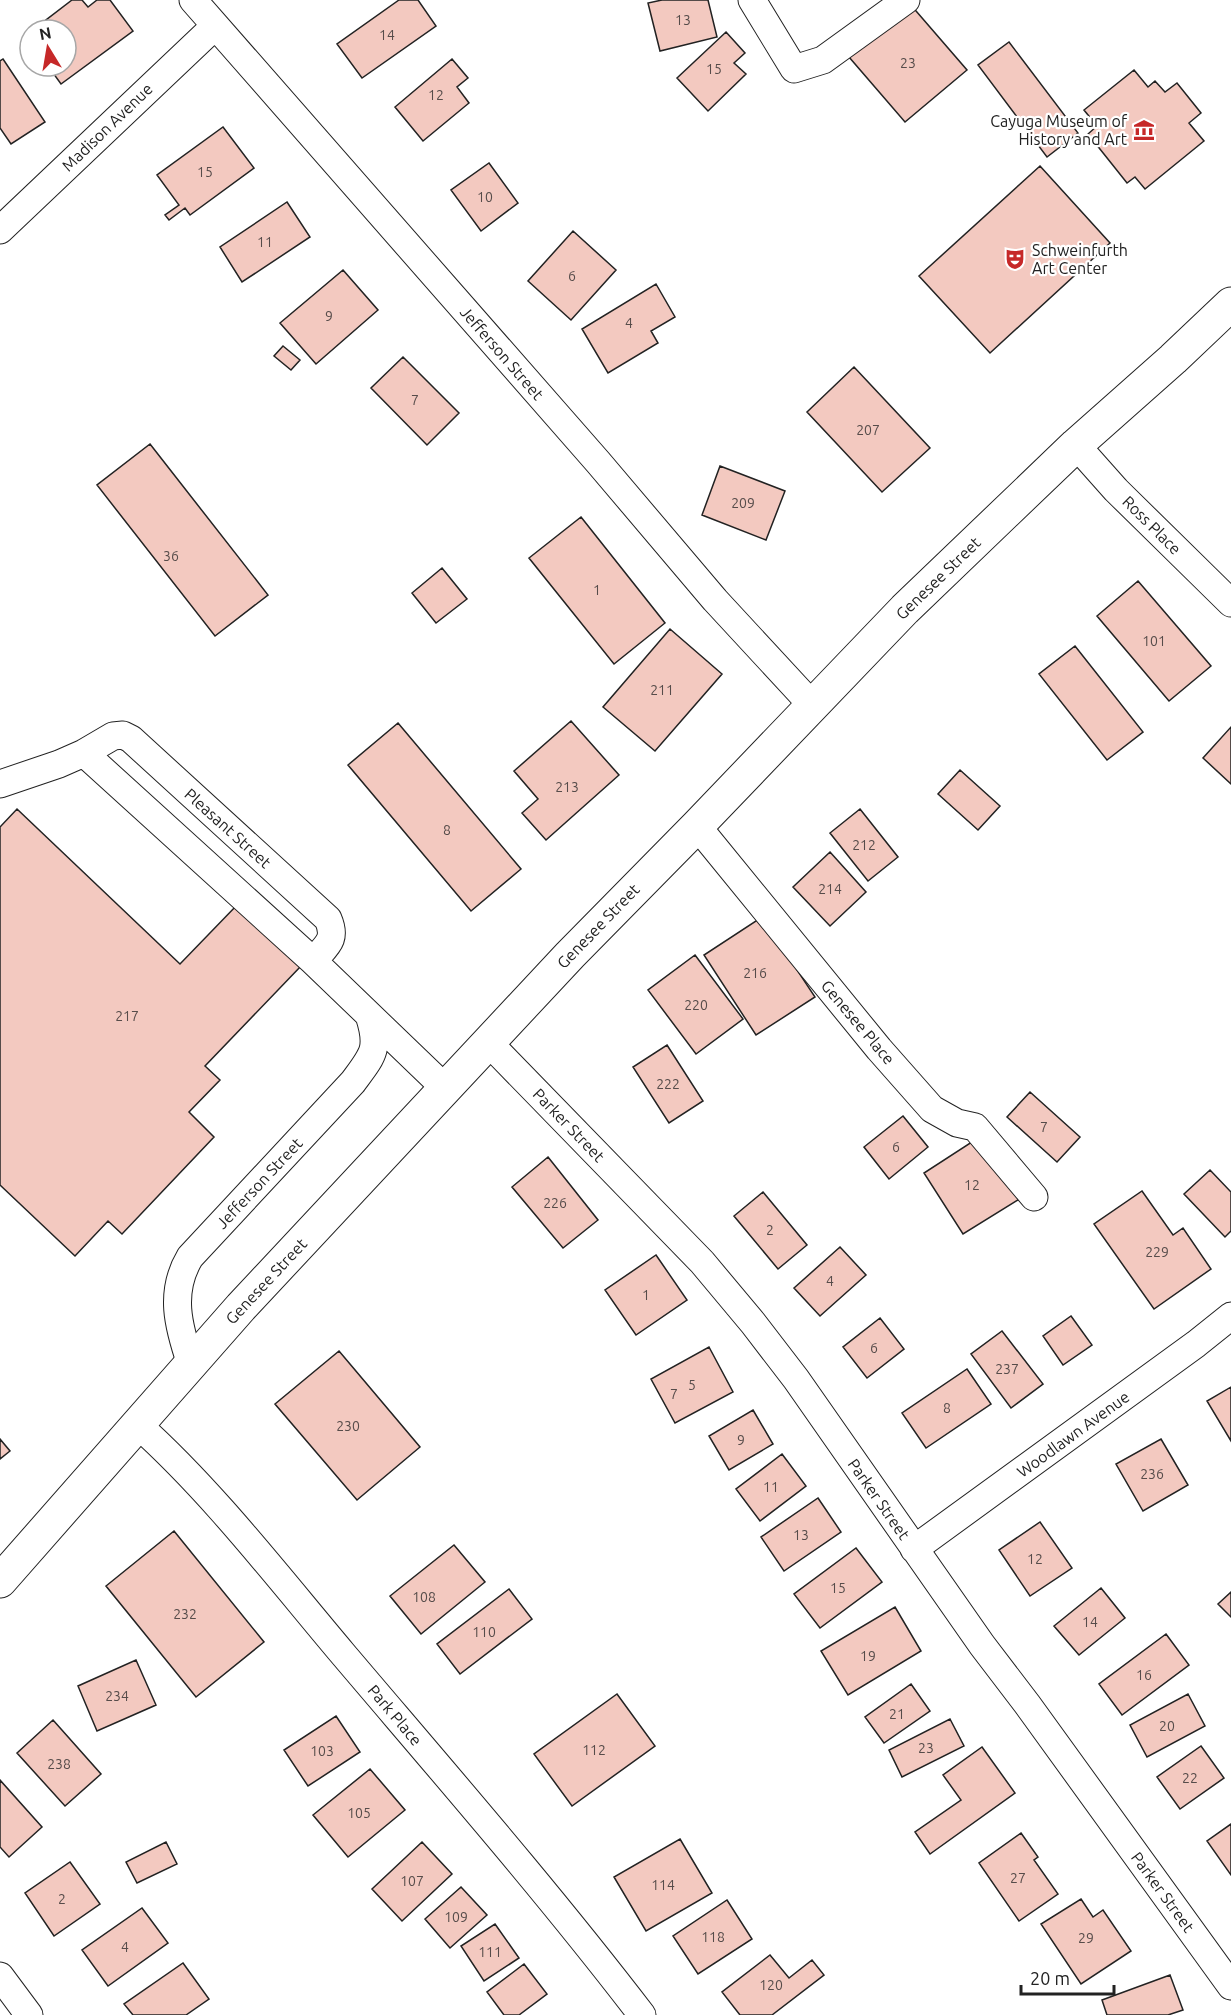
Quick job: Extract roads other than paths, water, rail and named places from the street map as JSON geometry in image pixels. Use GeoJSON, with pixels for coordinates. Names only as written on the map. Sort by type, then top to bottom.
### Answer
{"type":"FeatureCollection","features":[{"type":"Feature","properties":{"kind":"main road","name":"Genesee Street"},"geometry":{"type":"LineString","coordinates":[[0,1581],[191,1364],[570,955],[905,609],[1076,445],[1231,304]]}},
{"type":"Feature","properties":{"kind":"street","name":"Jefferson Street"},"geometry":{"type":"LineString","coordinates":[[193,0],[590,453],[715,600],[813,706]]}},
{"type":"Feature","properties":{"kind":"street"},"geometry":{"type":"LineString","coordinates":[[752,0],[794,69],[824,60],[906,0]]}},
{"type":"Feature","properties":{"kind":"street","name":"Madison Avenue"},"geometry":{"type":"LineString","coordinates":[[0,230],[215,26]]}},
{"type":"Feature","properties":{"kind":"street","name":"Ross Place"},"geometry":{"type":"LineString","coordinates":[[1076,445],[1116,490],[1231,603]]}},
{"type":"Feature","properties":{"kind":"street","name":"Pleasant Street"},"geometry":{"type":"LineString","coordinates":[[0,784],[59,764],[113,736],[123,735],[131,739],[328,919],[332,929],[332,939],[313,961]]}},
{"type":"Feature","properties":{"kind":"street"},"geometry":{"type":"LineString","coordinates":[[84,753],[313,961],[445,1088]]}},
{"type":"Feature","properties":{"kind":"street","name":"Genesee Place"},"geometry":{"type":"LineString","coordinates":[[697,826],[879,1049],[932,1109],[957,1123],[975,1127],[1034,1197]]}},
{"type":"Feature","properties":{"kind":"street","name":"Jefferson Street"},"geometry":{"type":"LineString","coordinates":[[191,1364],[178,1316],[178,1288],[181,1272],[190,1257],[352,1082],[371,1057],[376,1036],[369,1015]]}},
{"type":"Feature","properties":{"kind":"street","name":"Parker Street"},"geometry":{"type":"LineString","coordinates":[[489,1043],[709,1270],[753,1323],[796,1379],[982,1645],[1231,1986]]}},
{"type":"Feature","properties":{"kind":"street","name":"Woodlawn Avenue"},"geometry":{"type":"LineString","coordinates":[[914,1549],[1196,1344],[1231,1316]]}},
{"type":"Feature","properties":{"kind":"street","name":"Park Place"},"geometry":{"type":"LineString","coordinates":[[137,1424],[160,1444],[226,1517],[535,1880],[642,2015]]}},
{"type":"Feature","properties":{"kind":"street"},"geometry":{"type":"LineString","coordinates":[[0,1976],[29,2015]]}},
{"type":"Feature","properties":{"kind":"place","name":"Cayuga Museum of History and Art"},"geometry":{"type":"Point","coordinates":[1144,130]}},
{"type":"Feature","properties":{"kind":"place","name":"Schweinfurth Art Center"},"geometry":{"type":"Point","coordinates":[1015,259]}}]}
